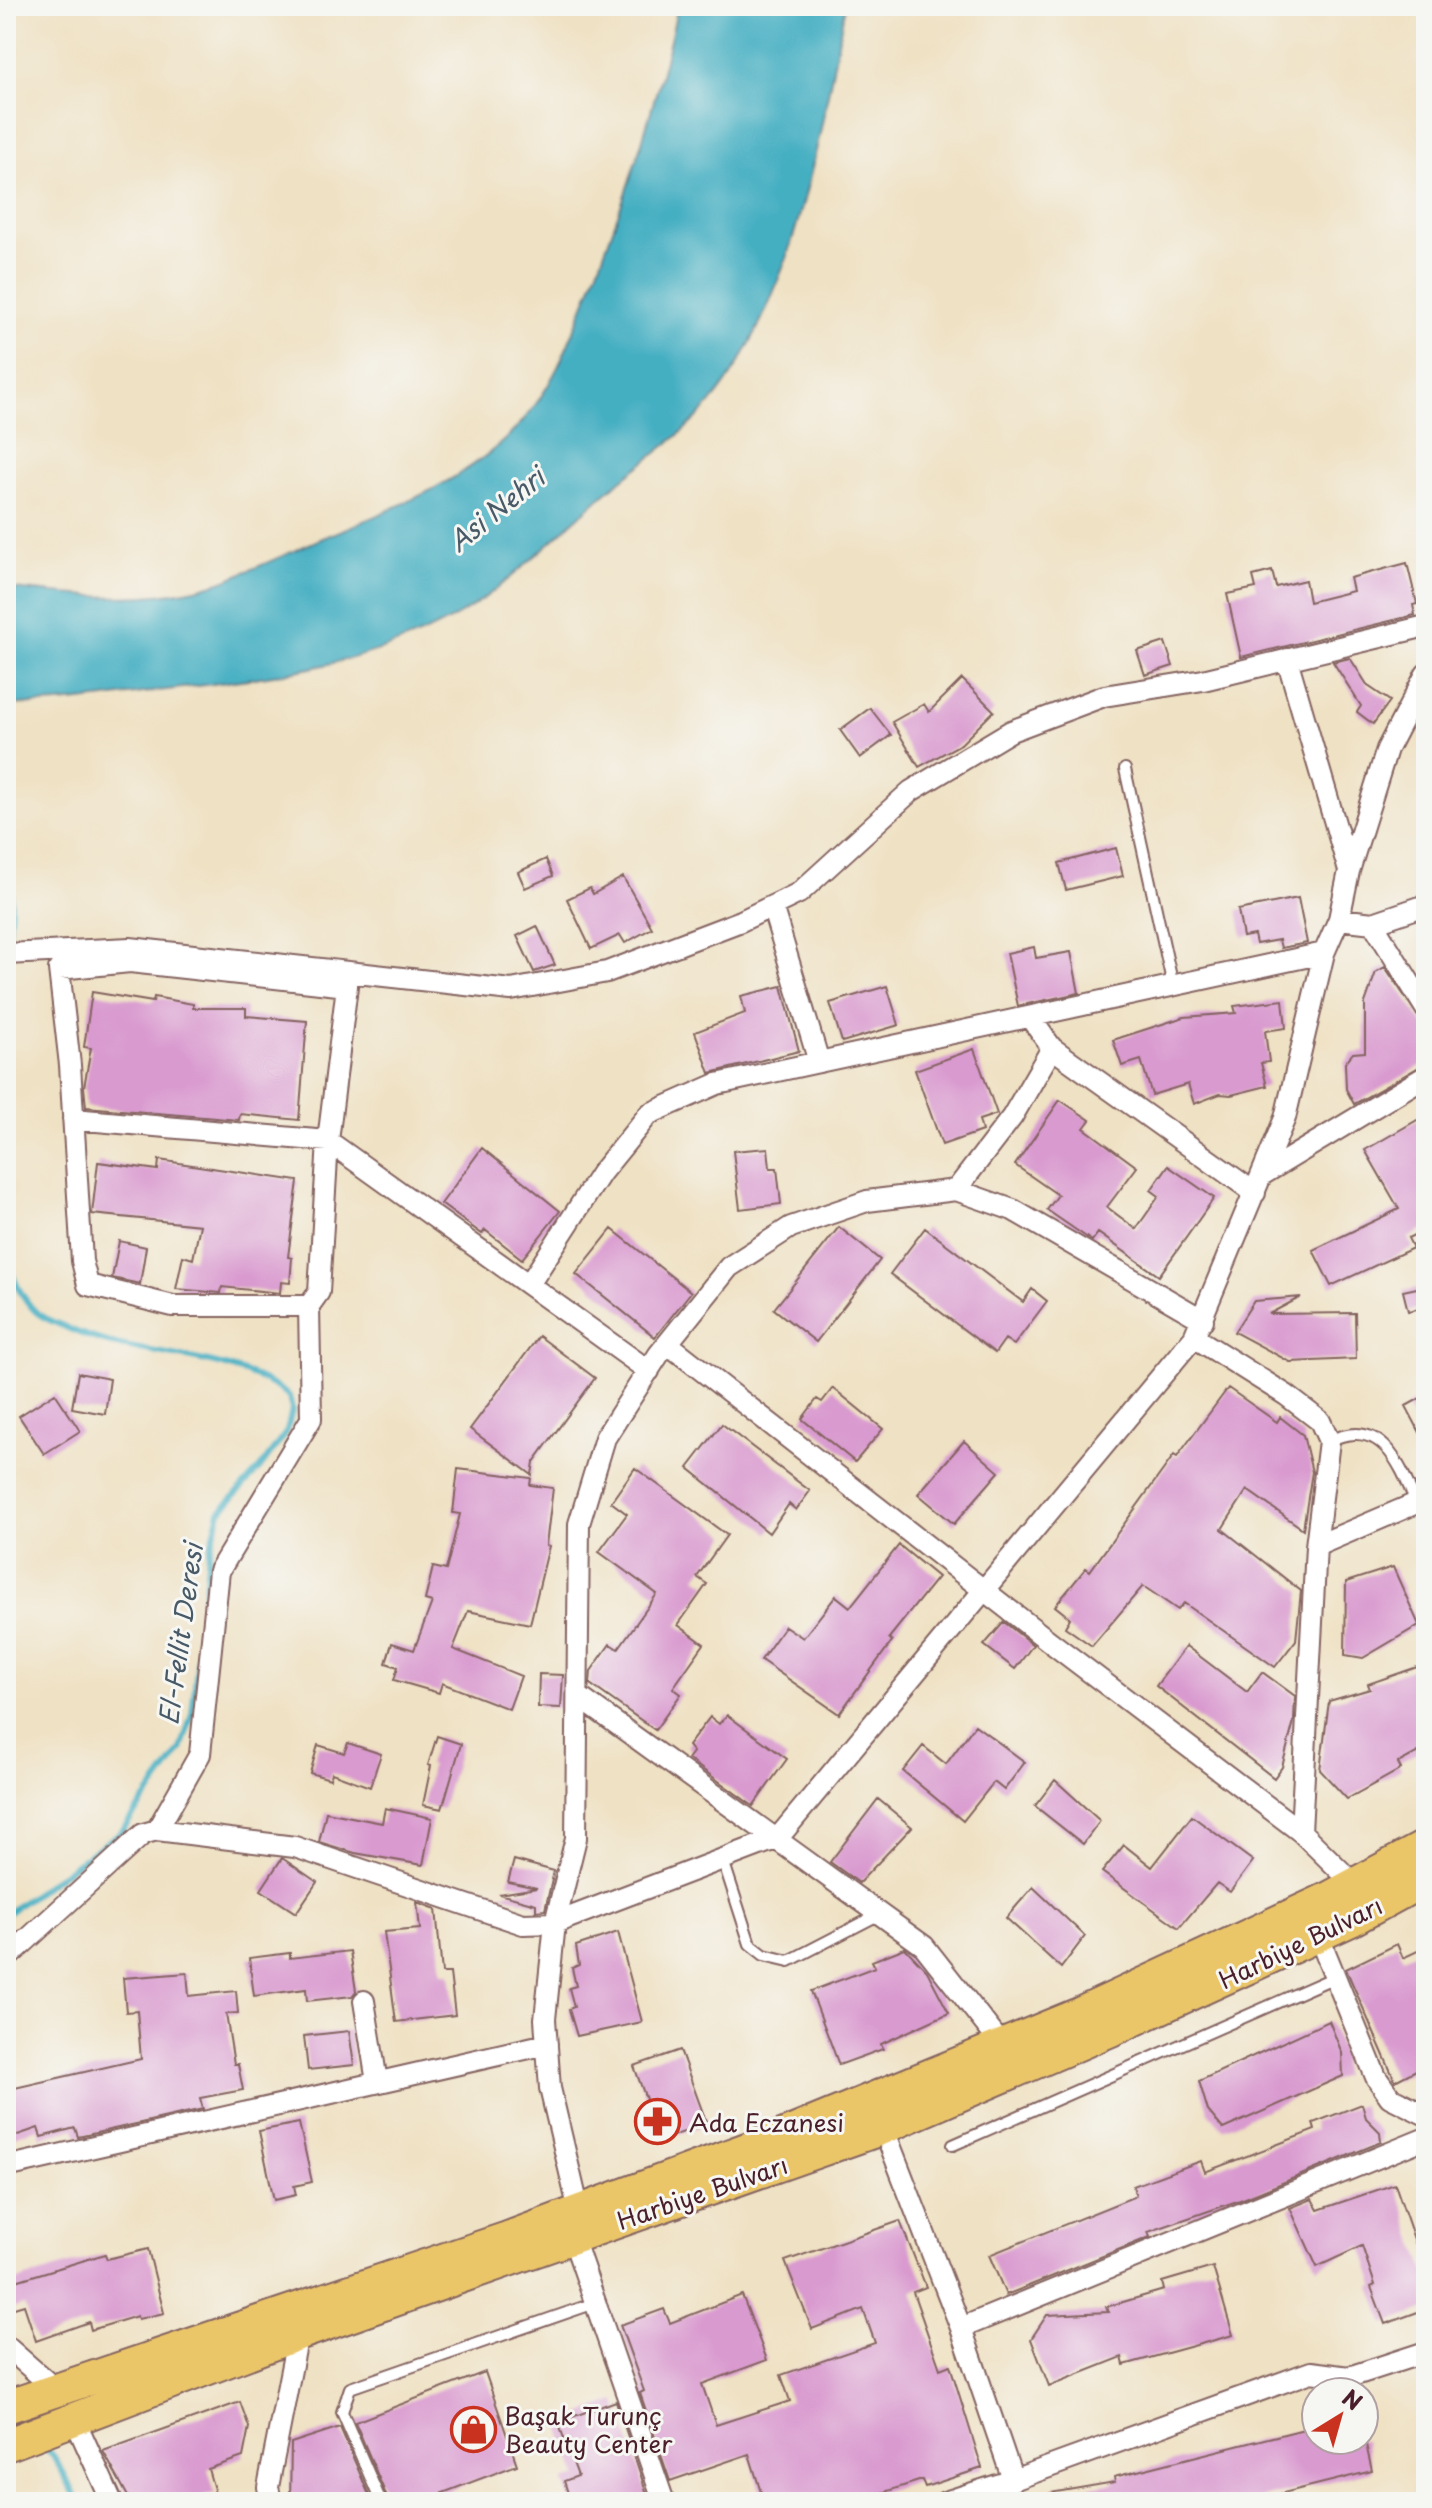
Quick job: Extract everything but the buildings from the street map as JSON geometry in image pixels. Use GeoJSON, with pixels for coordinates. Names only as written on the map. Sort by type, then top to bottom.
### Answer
{"type":"FeatureCollection","features":[{"type":"Feature","properties":{"kind":"main road","name":"Harbiye Bulvarı"},"geometry":{"type":"LineString","coordinates":[[6,2445],[576,2224],[1001,2044],[1077,2015],[1354,1884],[1426,1846]]}},
{"type":"Feature","properties":{"kind":"main road","name":"Harbiye Bulvarı"},"geometry":{"type":"LineString","coordinates":[[6,2407],[883,2127],[1118,2027],[1318,1935],[1426,1879]]}},
{"type":"Feature","properties":{"kind":"street"},"geometry":{"type":"LineString","coordinates":[[58,962],[130,948],[511,990],[607,972],[799,893],[911,791],[1011,731],[1104,696],[1203,680],[1426,626]]}},
{"type":"Feature","properties":{"kind":"street"},"geometry":{"type":"LineString","coordinates":[[1287,659],[1349,871]]}},
{"type":"Feature","properties":{"kind":"street"},"geometry":{"type":"LineString","coordinates":[[6,1959],[143,1834],[157,1830],[295,1847],[523,1924],[555,1923],[778,1838],[1198,1328],[1285,1118],[1324,953],[1339,919],[1349,871],[1387,749],[1426,674]]}},
{"type":"Feature","properties":{"kind":"street"},"geometry":{"type":"LineString","coordinates":[[1339,919],[1373,923],[1426,905]]}},
{"type":"Feature","properties":{"kind":"street"},"geometry":{"type":"LineString","coordinates":[[772,906],[819,1062]]}},
{"type":"Feature","properties":{"kind":"street"},"geometry":{"type":"LineString","coordinates":[[1373,923],[1426,1009]]}},
{"type":"Feature","properties":{"kind":"street"},"geometry":{"type":"LineString","coordinates":[[530,1283],[601,1173],[649,1114],[717,1084],[1031,1019],[1324,953]]}},
{"type":"Feature","properties":{"kind":"street"},"geometry":{"type":"LineString","coordinates":[[14,954],[58,962],[130,962],[347,986],[328,1141],[319,1292],[309,1306],[311,1419],[219,1571],[200,1754],[157,1830]]}},
{"type":"Feature","properties":{"kind":"street"},"geometry":{"type":"LineString","coordinates":[[58,962],[82,1261],[88,1285],[173,1306],[309,1306]]}},
{"type":"Feature","properties":{"kind":"street"},"geometry":{"type":"LineString","coordinates":[[1031,1019],[1052,1048],[1258,1184]]}},
{"type":"Feature","properties":{"kind":"street"},"geometry":{"type":"LineString","coordinates":[[956,1190],[1012,1117],[1052,1048]]}},
{"type":"Feature","properties":{"kind":"street"},"geometry":{"type":"LineString","coordinates":[[1258,1184],[1426,1076]]}},
{"type":"Feature","properties":{"kind":"street"},"geometry":{"type":"LineString","coordinates":[[73,1119],[328,1141],[649,1371]]}},
{"type":"Feature","properties":{"kind":"street"},"geometry":{"type":"LineString","coordinates":[[664,2502],[595,2303],[576,2224],[550,2088],[545,2019],[555,1923],[576,1838],[579,1524],[605,1438],[668,1344],[729,1267],[791,1227],[867,1201],[956,1190],[1013,1210],[1198,1328],[1320,1421],[1329,1441],[1316,1546],[1301,1832]]}},
{"type":"Feature","properties":{"kind":"street"},"geometry":{"type":"LineString","coordinates":[[668,1344],[1301,1832],[1354,1884]]}},
{"type":"Feature","properties":{"kind":"street"},"geometry":{"type":"LineString","coordinates":[[1316,1546],[1421,1501]]}},
{"type":"Feature","properties":{"kind":"street"},"geometry":{"type":"LineString","coordinates":[[578,1696],[924,1946],[1001,2044]]}},
{"type":"Feature","properties":{"kind":"street"},"geometry":{"type":"LineString","coordinates":[[1318,1935],[1376,2077],[1390,2097],[1426,2115]]}},
{"type":"Feature","properties":{"kind":"street"},"geometry":{"type":"LineString","coordinates":[[364,2001],[377,2082]]}},
{"type":"Feature","properties":{"kind":"street"},"geometry":{"type":"LineString","coordinates":[[6,2167],[547,2044]]}},
{"type":"Feature","properties":{"kind":"street"},"geometry":{"type":"LineString","coordinates":[[883,2127],[961,2328],[1013,2480]]}},
{"type":"Feature","properties":{"kind":"street"},"geometry":{"type":"LineString","coordinates":[[961,2328],[1426,2138]]}},
{"type":"Feature","properties":{"kind":"street"},"geometry":{"type":"LineString","coordinates":[[271,2502],[268,2487],[298,2334]]}},
{"type":"Feature","properties":{"kind":"street"},"geometry":{"type":"LineString","coordinates":[[6,2346],[55,2389]]}},
{"type":"Feature","properties":{"kind":"street"},"geometry":{"type":"LineString","coordinates":[[945,2502],[1311,2372],[1349,2377],[1426,2352]]}},
{"type":"Feature","properties":{"kind":"street"},"geometry":{"type":"LineString","coordinates":[[74,2418],[112,2502]]}},
{"type":"Feature","properties":{"kind":"lane"},"geometry":{"type":"LineString","coordinates":[[1125,769],[1173,986]]}},
{"type":"Feature","properties":{"kind":"lane"},"geometry":{"type":"LineString","coordinates":[[1329,1441],[1349,1432],[1375,1438],[1398,1460],[1421,1501]]}},
{"type":"Feature","properties":{"kind":"lane"},"geometry":{"type":"LineString","coordinates":[[723,1860],[735,1909],[750,1944],[772,1958],[789,1961],[878,1915]]}},
{"type":"Feature","properties":{"kind":"lane"},"geometry":{"type":"LineString","coordinates":[[953,2145],[1335,1977]]}},
{"type":"Feature","properties":{"kind":"lane"},"geometry":{"type":"LineString","coordinates":[[381,2502],[342,2412],[350,2388],[595,2303]]}},
{"type":"Feature","properties":{"kind":"water","name":"Asi Nehri"},"geometry":{"type":"Polygon","coordinates":[[[678,6],[845,6],[816,152],[789,250],[751,342],[726,383],[701,414],[498,588],[459,615],[424,633],[349,659],[270,675],[79,701],[6,704],[6,588],[112,597],[165,594],[217,583],[429,491],[478,461],[521,423],[562,360],[604,255],[650,114],[678,6]]]}},
{"type":"Feature","properties":{"kind":"waterway","name":"El-Fellit Deresi"},"geometry":{"type":"LineString","coordinates":[[6,785],[11,905],[6,972]]}},
{"type":"Feature","properties":{"kind":"waterway","name":"El-Fellit Deresi"},"geometry":{"type":"LineString","coordinates":[[6,1259],[26,1300],[45,1318],[90,1337],[119,1345],[236,1369],[264,1380],[289,1396],[292,1410],[287,1431],[260,1468],[220,1512],[209,1553],[192,1714],[181,1750],[121,1832],[6,1914]]}},
{"type":"Feature","properties":{"kind":"waterway","name":"El-Fellit Deresi"},"geometry":{"type":"LineString","coordinates":[[39,2443],[53,2455],[79,2502]]}},
{"type":"Feature","properties":{"kind":"place","name":"Ada Eczanesi"},"geometry":{"type":"Point","coordinates":[658,2122]}},
{"type":"Feature","properties":{"kind":"place","name":"Başak Turunç Beauty Center"},"geometry":{"type":"Point","coordinates":[473,2429]}}]}
